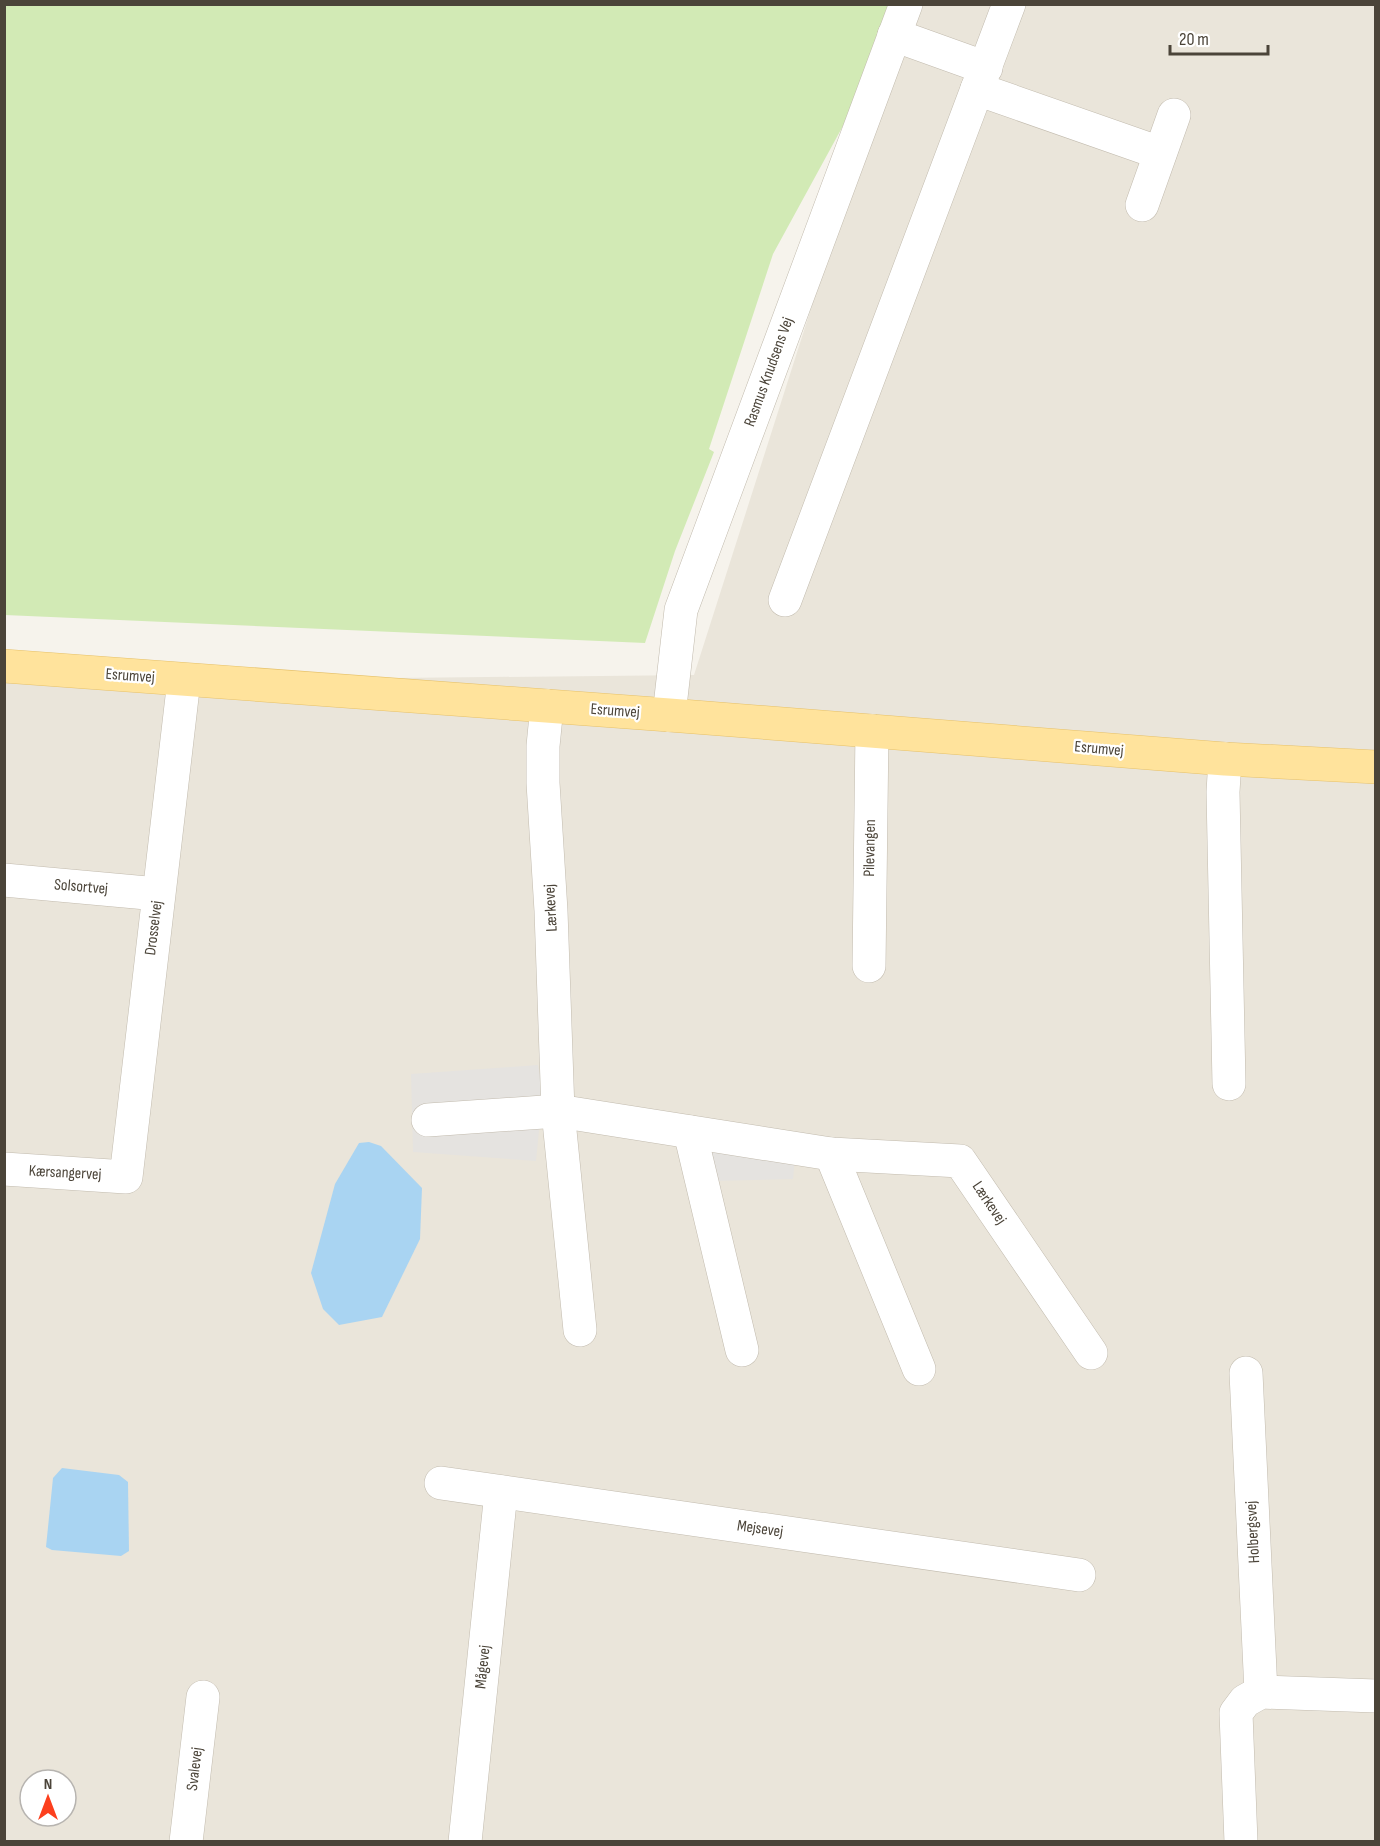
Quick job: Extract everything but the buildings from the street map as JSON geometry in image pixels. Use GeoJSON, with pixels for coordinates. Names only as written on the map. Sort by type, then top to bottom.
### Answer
{"type":"FeatureCollection","features":[{"type":"Feature","properties":{"kind":"main road","name":"Esrumvej"},"geometry":{"type":"LineString","coordinates":[[4,666],[1225,759],[1376,767]]}},
{"type":"Feature","properties":{"kind":"street","name":"Rasmus Knudsens Vej"},"geometry":{"type":"LineString","coordinates":[[669,715],[681,610],[906,4]]}},
{"type":"Feature","properties":{"kind":"street"},"geometry":{"type":"LineString","coordinates":[[785,600],[1010,4]]}},
{"type":"Feature","properties":{"kind":"street"},"geometry":{"type":"LineString","coordinates":[[894,35],[982,78],[1160,153]]}},
{"type":"Feature","properties":{"kind":"street"},"geometry":{"type":"LineString","coordinates":[[1142,205],[1174,115]]}},
{"type":"Feature","properties":{"kind":"street","name":"Drosselvej"},"geometry":{"type":"LineString","coordinates":[[126,1176],[184,680]]}},
{"type":"Feature","properties":{"kind":"street","name":"Lærkevej"},"geometry":{"type":"LineString","coordinates":[[547,706],[543,746],[543,783],[551,911],[558,1111],[580,1330]]}},
{"type":"Feature","properties":{"kind":"street","name":"Pilevangen"},"geometry":{"type":"LineString","coordinates":[[869,966],[872,731]]}},
{"type":"Feature","properties":{"kind":"street"},"geometry":{"type":"LineString","coordinates":[[1225,759],[1223,792],[1229,1084]]}},
{"type":"Feature","properties":{"kind":"street","name":"Solsortvej"},"geometry":{"type":"LineString","coordinates":[[4,880],[158,894]]}},
{"type":"Feature","properties":{"kind":"street","name":"Lærkevej"},"geometry":{"type":"LineString","coordinates":[[428,1120],[558,1111],[831,1154],[960,1161],[1091,1353]]}},
{"type":"Feature","properties":{"kind":"street"},"geometry":{"type":"LineString","coordinates":[[690,1132],[742,1350]]}},
{"type":"Feature","properties":{"kind":"street"},"geometry":{"type":"LineString","coordinates":[[831,1154],[919,1369]]}},
{"type":"Feature","properties":{"kind":"street","name":"Kærsangervej"},"geometry":{"type":"LineString","coordinates":[[4,1169],[126,1176]]}},
{"type":"Feature","properties":{"kind":"street","name":"Holbergsvej"},"geometry":{"type":"LineString","coordinates":[[1246,1373],[1261,1692]]}},
{"type":"Feature","properties":{"kind":"street","name":"Mejsevej"},"geometry":{"type":"LineString","coordinates":[[441,1483],[1079,1575]]}},
{"type":"Feature","properties":{"kind":"street","name":"Mågevej"},"geometry":{"type":"LineString","coordinates":[[465,1842],[501,1492]]}},
{"type":"Feature","properties":{"kind":"street"},"geometry":{"type":"LineString","coordinates":[[1241,1842],[1236,1713],[1245,1701],[1261,1692],[1376,1696]]}},
{"type":"Feature","properties":{"kind":"street","name":"Svalevej"},"geometry":{"type":"LineString","coordinates":[[186,1842],[203,1697]]}},
{"type":"Feature","properties":{"kind":"shaded area"},"geometry":{"type":"Polygon","coordinates":[[[908,5],[1375,5],[1375,1841],[5,1841],[4,682],[694,675],[908,5]]]}},
{"type":"Feature","properties":{"kind":"shaded area"},"geometry":{"type":"Polygon","coordinates":[[[538,1065],[543,1091],[536,1161],[413,1152],[411,1074],[538,1065]]]}},
{"type":"Feature","properties":{"kind":"shaded area"},"geometry":{"type":"Polygon","coordinates":[[[708,1152],[795,1159],[793,1179],[713,1181],[708,1152]]]}},
{"type":"Feature","properties":{"kind":"green space"},"geometry":{"type":"Polygon","coordinates":[[[5,5],[889,5],[844,124],[773,254],[709,449],[714,452],[675,551],[645,643],[5,615],[5,5]]]}},
{"type":"Feature","properties":{"kind":"water"},"geometry":{"type":"Polygon","coordinates":[[[369,1142],[381,1146],[422,1188],[420,1239],[382,1317],[339,1325],[323,1309],[311,1273],[335,1184],[359,1143],[369,1142]]]}},
{"type":"Feature","properties":{"kind":"water"},"geometry":{"type":"Polygon","coordinates":[[[62,1468],[119,1475],[128,1482],[129,1551],[121,1556],[52,1550],[46,1547],[53,1478],[62,1468]]]}}]}
